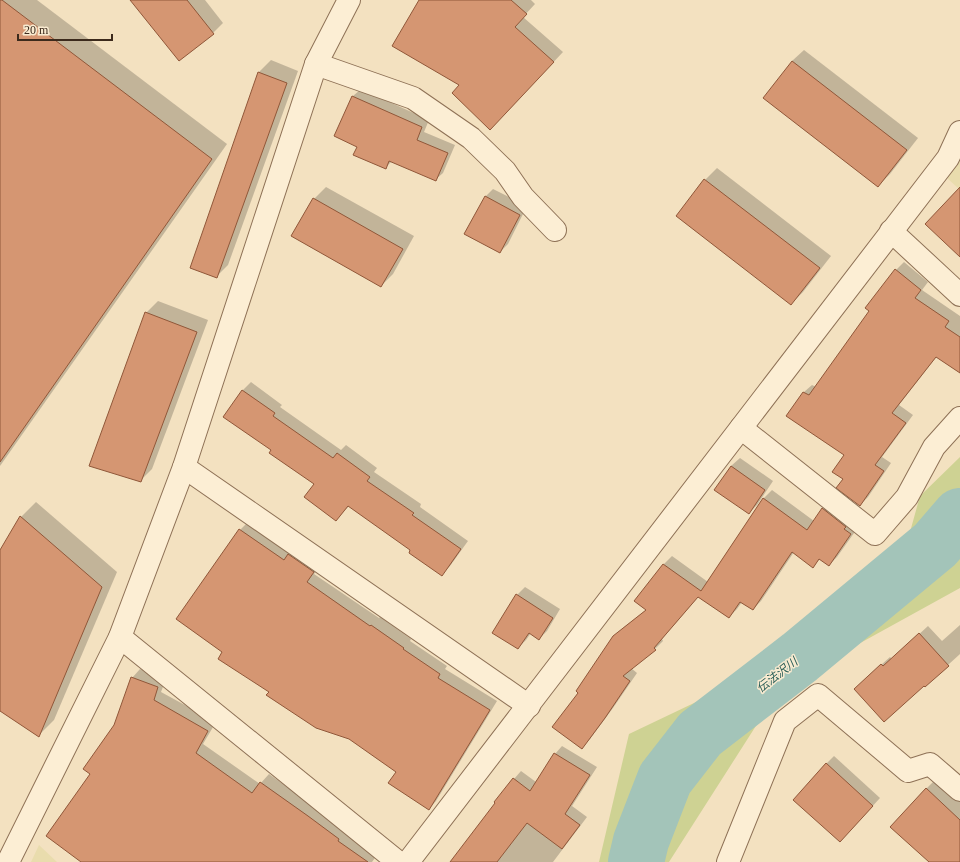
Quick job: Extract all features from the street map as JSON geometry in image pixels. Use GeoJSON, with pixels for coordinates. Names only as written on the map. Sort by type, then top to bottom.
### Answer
{"type":"FeatureCollection","features":[{"type":"Feature","properties":{"kind":"street"},"geometry":{"type":"LineString","coordinates":[[8,862],[120,637],[184,467],[316,64],[349,0]]}},
{"type":"Feature","properties":{"kind":"street"},"geometry":{"type":"LineString","coordinates":[[316,64],[413,98],[471,138],[505,171],[523,197],[555,230]]}},
{"type":"Feature","properties":{"kind":"street"},"geometry":{"type":"LineString","coordinates":[[408,862],[948,158],[960,132]]}},
{"type":"Feature","properties":{"kind":"street"},"geometry":{"type":"LineString","coordinates":[[891,231],[960,295]]}},
{"type":"Feature","properties":{"kind":"street"},"geometry":{"type":"LineString","coordinates":[[741,428],[875,534],[907,497],[934,447],[960,418]]}},
{"type":"Feature","properties":{"kind":"street"},"geometry":{"type":"LineString","coordinates":[[184,467],[529,706]]}},
{"type":"Feature","properties":{"kind":"street"},"geometry":{"type":"LineString","coordinates":[[120,637],[398,862]]}},
{"type":"Feature","properties":{"kind":"street"},"geometry":{"type":"LineString","coordinates":[[728,862],[786,721],[818,695],[908,771],[930,764],[960,790]]}},
{"type":"Feature","properties":{"kind":"shaded area"},"geometry":{"type":"Polygon","coordinates":[[[960,159],[960,190],[947,178],[960,159]]]}},
{"type":"Feature","properties":{"kind":"shaded area"},"geometry":{"type":"Polygon","coordinates":[[[39,845],[57,862],[31,862],[39,845]]]}},
{"type":"Feature","properties":{"kind":"green space"},"geometry":{"type":"Polygon","coordinates":[[[960,457],[960,588],[853,647],[768,707],[669,862],[599,862],[629,734],[715,693],[813,626],[910,532],[920,496],[960,457]]]}},
{"type":"Feature","properties":{"kind":"building"},"geometry":{"type":"Polygon","coordinates":[[[0,0],[212,159],[0,462],[0,0]]]}},
{"type":"Feature","properties":{"kind":"building"},"geometry":{"type":"Polygon","coordinates":[[[130,0],[187,0],[214,34],[179,61],[130,0]]]}},
{"type":"Feature","properties":{"kind":"building"},"geometry":{"type":"Polygon","coordinates":[[[419,0],[511,0],[527,14],[515,27],[554,62],[490,130],[452,93],[459,85],[392,46],[419,0]]]}},
{"type":"Feature","properties":{"kind":"building"},"geometry":{"type":"Polygon","coordinates":[[[792,61],[907,150],[878,187],[763,98],[792,61]]]}},
{"type":"Feature","properties":{"kind":"building"},"geometry":{"type":"Polygon","coordinates":[[[258,72],[287,83],[217,278],[190,268],[258,72]]]}},
{"type":"Feature","properties":{"kind":"building"},"geometry":{"type":"Polygon","coordinates":[[[352,96],[422,127],[417,140],[448,153],[436,181],[389,161],[386,169],[353,155],[357,147],[334,136],[352,96]]]}},
{"type":"Feature","properties":{"kind":"building"},"geometry":{"type":"Polygon","coordinates":[[[704,179],[820,268],[791,305],[676,216],[704,179]]]}},
{"type":"Feature","properties":{"kind":"building"},"geometry":{"type":"Polygon","coordinates":[[[960,187],[960,257],[925,224],[960,187]]]}},
{"type":"Feature","properties":{"kind":"building"},"geometry":{"type":"Polygon","coordinates":[[[485,196],[520,215],[500,253],[464,234],[485,196]]]}},
{"type":"Feature","properties":{"kind":"building"},"geometry":{"type":"Polygon","coordinates":[[[313,198],[403,249],[381,287],[291,236],[313,198]]]}},
{"type":"Feature","properties":{"kind":"building"},"geometry":{"type":"Polygon","coordinates":[[[895,269],[921,290],[915,298],[949,321],[945,327],[960,337],[960,373],[936,357],[892,413],[906,423],[875,465],[884,471],[860,506],[836,488],[843,479],[832,472],[844,455],[786,416],[803,392],[809,395],[869,311],[865,308],[895,269]]]}},
{"type":"Feature","properties":{"kind":"building"},"geometry":{"type":"Polygon","coordinates":[[[145,312],[197,332],[141,482],[89,466],[145,312]]]}},
{"type":"Feature","properties":{"kind":"building"},"geometry":{"type":"Polygon","coordinates":[[[242,390],[275,413],[273,416],[333,458],[337,453],[370,477],[367,481],[414,513],[412,515],[461,549],[442,576],[409,553],[410,550],[348,506],[336,521],[304,497],[314,484],[269,453],[271,450],[223,417],[242,390]]]}},
{"type":"Feature","properties":{"kind":"building"},"geometry":{"type":"Polygon","coordinates":[[[731,466],[765,490],[749,514],[714,490],[731,466]]]}},
{"type":"Feature","properties":{"kind":"building"},"geometry":{"type":"Polygon","coordinates":[[[763,498],[807,530],[822,508],[846,527],[844,529],[851,534],[829,566],[819,559],[813,568],[792,552],[753,610],[740,602],[729,618],[698,597],[654,648],[656,650],[623,676],[630,681],[582,749],[552,727],[578,693],[576,691],[613,636],[646,610],[634,601],[663,564],[701,591],[763,498]]]}},
{"type":"Feature","properties":{"kind":"building"},"geometry":{"type":"Polygon","coordinates":[[[20,516],[102,587],[39,737],[0,711],[0,550],[20,516]]]}},
{"type":"Feature","properties":{"kind":"building"},"geometry":{"type":"Polygon","coordinates":[[[239,529],[284,560],[288,554],[314,572],[307,582],[440,674],[438,678],[490,710],[429,810],[388,783],[396,772],[349,739],[316,728],[266,695],[269,692],[218,659],[222,652],[176,619],[239,529]]]}},
{"type":"Feature","properties":{"kind":"building"},"geometry":{"type":"Polygon","coordinates":[[[516,594],[553,618],[539,640],[529,633],[518,649],[492,633],[516,594]]]}},
{"type":"Feature","properties":{"kind":"building"},"geometry":{"type":"Polygon","coordinates":[[[919,633],[949,666],[884,722],[854,689],[881,664],[883,666],[919,633]]]}},
{"type":"Feature","properties":{"kind":"building"},"geometry":{"type":"Polygon","coordinates":[[[131,677],[158,687],[154,700],[208,731],[196,753],[252,793],[260,782],[308,816],[339,839],[338,841],[368,862],[81,862],[46,836],[90,774],[83,769],[114,725],[131,677]]]}},
{"type":"Feature","properties":{"kind":"building"},"geometry":{"type":"Polygon","coordinates":[[[554,753],[590,775],[565,814],[580,825],[562,849],[527,823],[497,862],[450,862],[513,778],[530,791],[554,753]]]}},
{"type":"Feature","properties":{"kind":"building"},"geometry":{"type":"Polygon","coordinates":[[[826,763],[873,806],[840,842],[793,800],[826,763]]]}},
{"type":"Feature","properties":{"kind":"building"},"geometry":{"type":"Polygon","coordinates":[[[926,788],[960,820],[960,862],[929,862],[890,827],[926,788]]]}},
{"type":"Feature","properties":{"kind":"waterway","name":"伝法沢川"},"geometry":{"type":"LineString","coordinates":[[636,862],[641,841],[665,779],[700,734],[800,657],[935,545],[960,516]]}}]}
